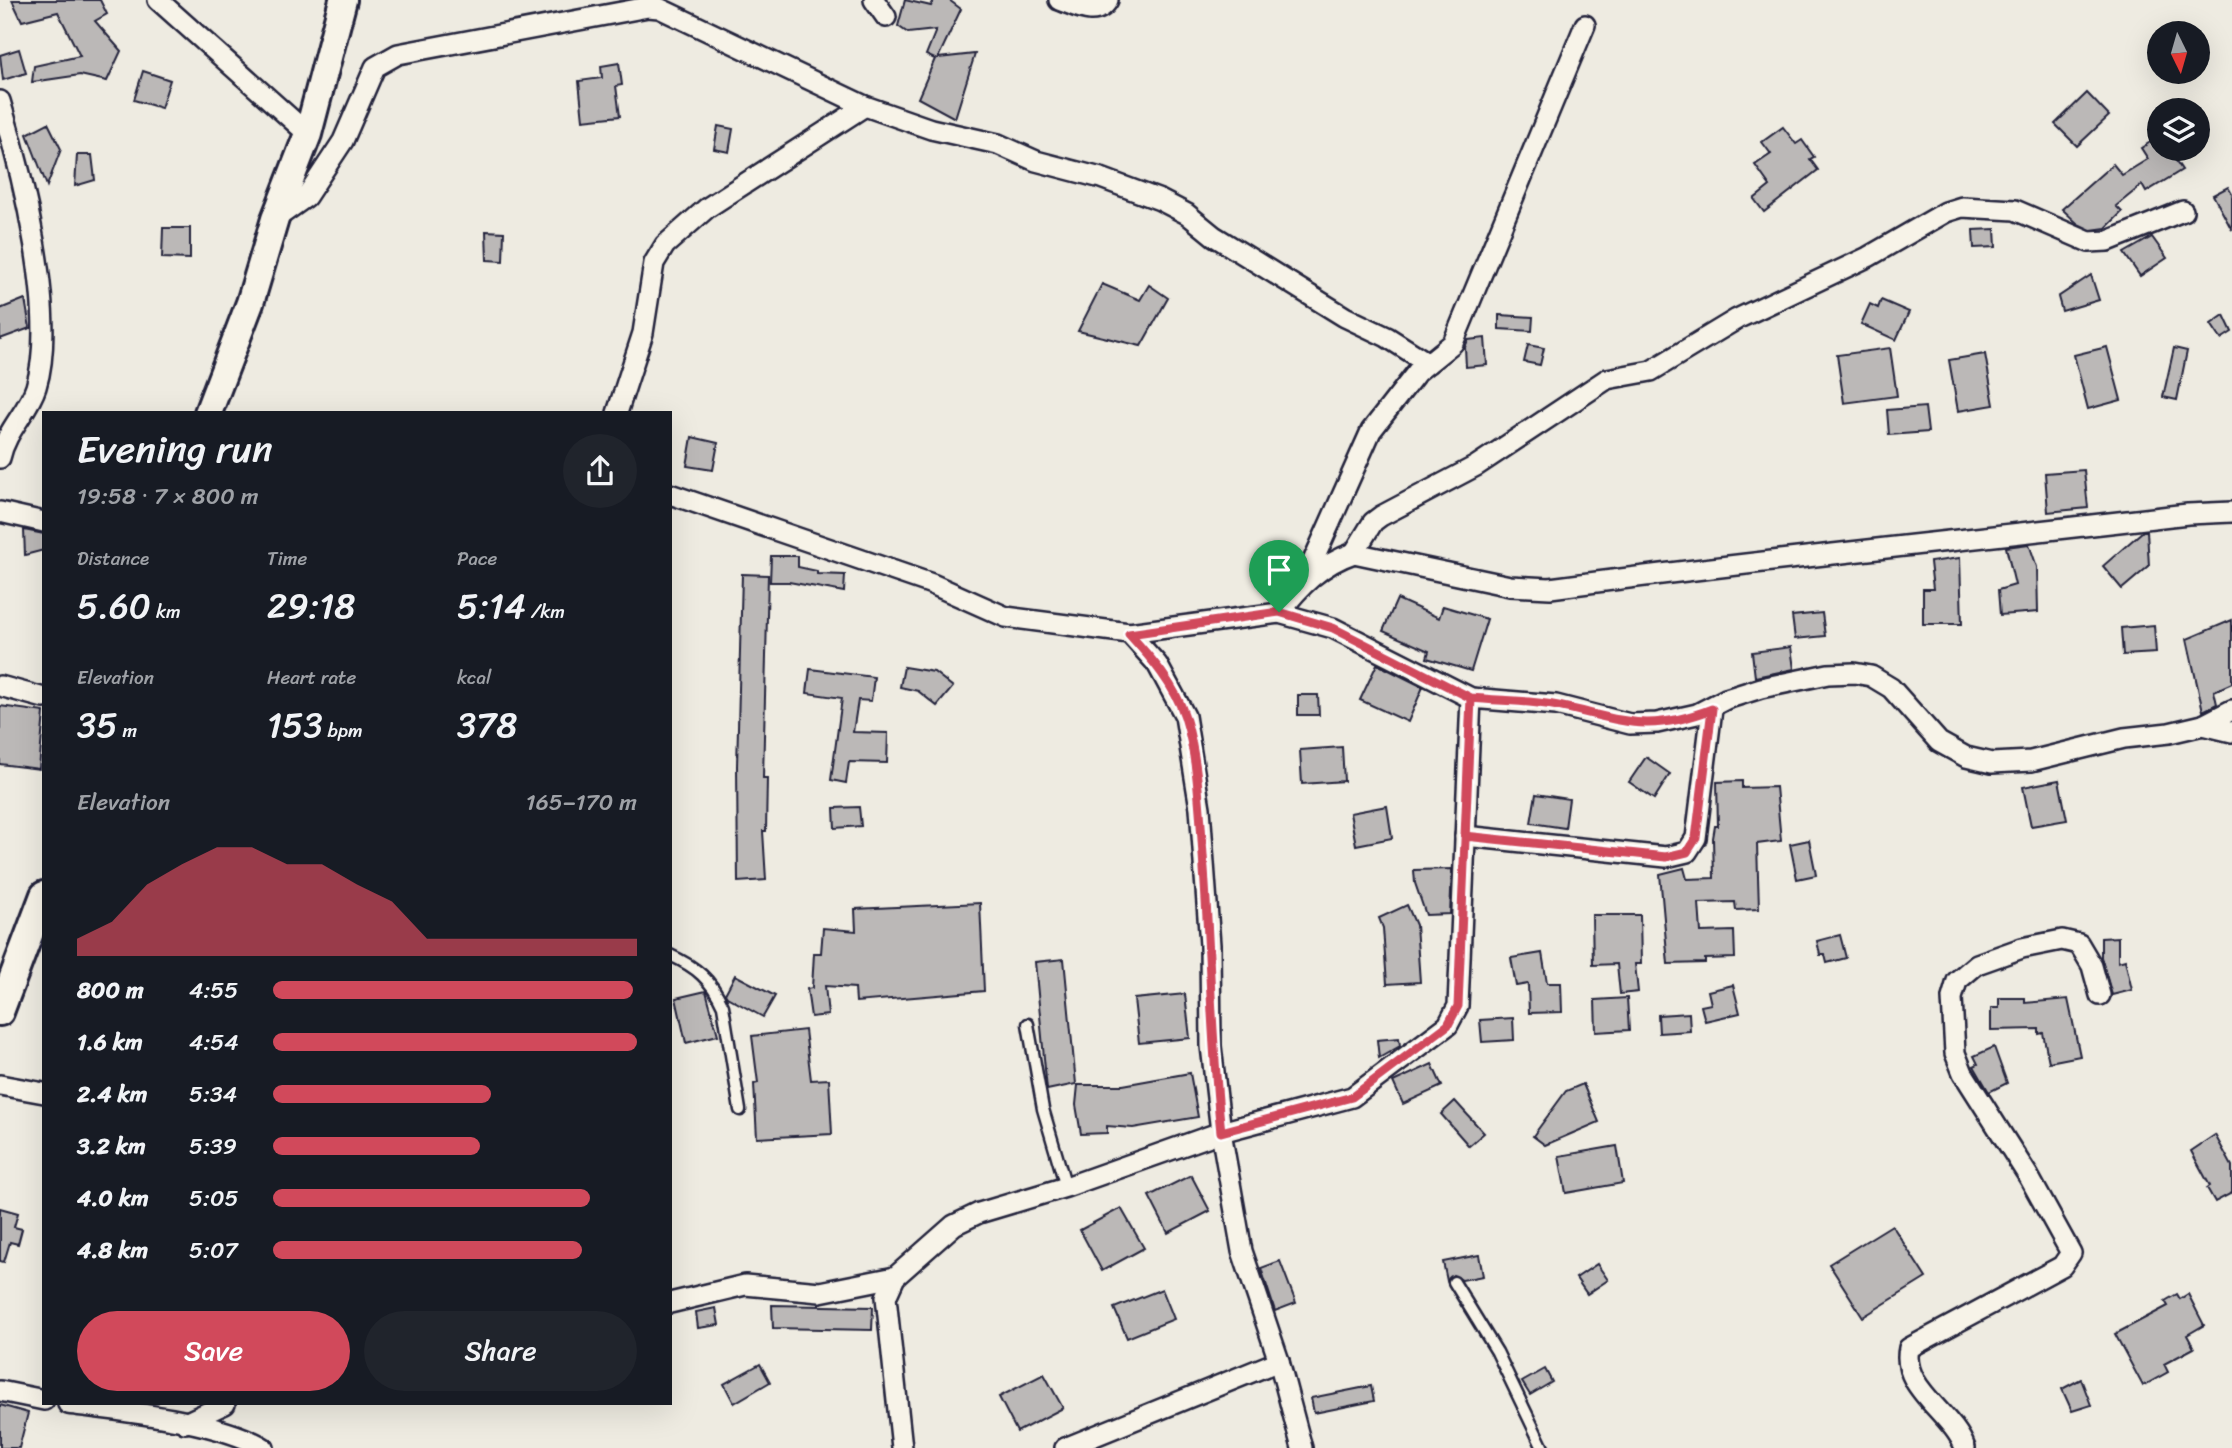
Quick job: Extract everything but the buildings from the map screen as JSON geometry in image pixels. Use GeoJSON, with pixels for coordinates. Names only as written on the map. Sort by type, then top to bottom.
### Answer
{"type":"FeatureCollection","features":[{"type":"Feature","properties":{"kind":"main road"},"geometry":{"type":"LineString","coordinates":[[209,411],[250,303],[275,219],[308,134],[343,0]]}},
{"type":"Feature","properties":{"kind":"main road"},"geometry":{"type":"LineString","coordinates":[[0,1012],[42,900]]}},
{"type":"Feature","properties":{"kind":"street"},"geometry":{"type":"LineString","coordinates":[[158,0],[308,134]]}},
{"type":"Feature","properties":{"kind":"street"},"geometry":{"type":"LineString","coordinates":[[874,0],[886,17]]}},
{"type":"Feature","properties":{"kind":"street"},"geometry":{"type":"LineString","coordinates":[[1059,0],[1091,11],[1104,6],[1108,0]]}},
{"type":"Feature","properties":{"kind":"street"},"geometry":{"type":"LineString","coordinates":[[275,219],[306,197],[335,155],[358,109],[370,76],[381,62],[398,54],[513,30],[661,4],[864,106],[931,129],[998,144],[1036,161],[1101,178],[1160,200],[1187,214],[1214,236],[1345,317],[1387,337],[1428,363]]}},
{"type":"Feature","properties":{"kind":"street"},"geometry":{"type":"LineString","coordinates":[[1279,612],[1306,579],[1371,431],[1417,372],[1453,343],[1585,25]]}},
{"type":"Feature","properties":{"kind":"street"},"geometry":{"type":"LineString","coordinates":[[0,101],[35,247],[44,337],[36,388],[3,442],[0,458]]}},
{"type":"Feature","properties":{"kind":"street"},"geometry":{"type":"LineString","coordinates":[[618,411],[643,333],[654,263],[665,245],[708,208],[864,106]]}},
{"type":"Feature","properties":{"kind":"street"},"geometry":{"type":"LineString","coordinates":[[1354,553],[1373,522],[1381,516],[1476,466],[1607,379],[1651,371],[1737,319],[1868,257],[1946,212],[1962,207],[2015,210],[2089,243],[2108,241],[2183,211]]}},
{"type":"Feature","properties":{"kind":"street"},"geometry":{"type":"LineString","coordinates":[[672,495],[932,584],[1006,617],[1129,634],[1279,612],[1333,628],[1471,698],[1556,705],[1630,724],[1657,723],[1712,709],[1726,699],[1828,674],[1871,676],[1891,688],[1939,742],[1966,757],[1992,764],[2031,761],[2124,738],[2203,725],[2232,710]]}},
{"type":"Feature","properties":{"kind":"street"},"geometry":{"type":"LineString","coordinates":[[0,512],[42,522]]}},
{"type":"Feature","properties":{"kind":"street"},"geometry":{"type":"LineString","coordinates":[[1306,579],[1341,557],[1354,553],[1510,586],[1550,588],[1805,555],[1889,549],[2188,514],[2232,512]]}},
{"type":"Feature","properties":{"kind":"street"},"geometry":{"type":"LineString","coordinates":[[1129,634],[1157,664],[1185,716],[1200,808],[1210,945],[1211,1046],[1221,1132],[1242,1251],[1279,1361],[1302,1448]]}},
{"type":"Feature","properties":{"kind":"street"},"geometry":{"type":"LineString","coordinates":[[0,686],[42,697]]}},
{"type":"Feature","properties":{"kind":"street"},"geometry":{"type":"LineString","coordinates":[[902,1448],[886,1297],[895,1277],[954,1226],[995,1206],[1066,1187],[1221,1132],[1352,1097],[1448,1025],[1458,1006],[1471,698]]}},
{"type":"Feature","properties":{"kind":"street"},"geometry":{"type":"LineString","coordinates":[[1465,836],[1666,857],[1687,852],[1696,838],[1712,709]]}},
{"type":"Feature","properties":{"kind":"street"},"geometry":{"type":"LineString","coordinates":[[2203,725],[2232,732]]}},
{"type":"Feature","properties":{"kind":"street"},"geometry":{"type":"LineString","coordinates":[[1965,1448],[1958,1431],[1919,1387],[1907,1358],[1909,1348],[2062,1266],[2071,1253],[2029,1177],[1962,1073],[1955,1053],[1952,998],[1957,981],[1977,964],[2022,948],[2062,940],[2079,944],[2092,966],[2100,995]]}},
{"type":"Feature","properties":{"kind":"street"},"geometry":{"type":"LineString","coordinates":[[0,1085],[42,1093]]}},
{"type":"Feature","properties":{"kind":"street"},"geometry":{"type":"LineString","coordinates":[[672,1303],[745,1285],[820,1292],[895,1277]]}},
{"type":"Feature","properties":{"kind":"street"},"geometry":{"type":"LineString","coordinates":[[1065,1448],[1279,1361]]}},
{"type":"Feature","properties":{"kind":"street"},"geometry":{"type":"LineString","coordinates":[[0,1391],[42,1400]]}},
{"type":"Feature","properties":{"kind":"street"},"geometry":{"type":"LineString","coordinates":[[74,1405],[185,1423],[247,1438],[264,1448]]}},
{"type":"Feature","properties":{"kind":"street"},"geometry":{"type":"LineString","coordinates":[[185,1423],[223,1405]]}},
{"type":"Feature","properties":{"kind":"lane"},"geometry":{"type":"LineString","coordinates":[[672,956],[704,974],[717,992],[723,1006],[740,1110]]}},
{"type":"Feature","properties":{"kind":"lane"},"geometry":{"type":"LineString","coordinates":[[1028,1024],[1042,1109],[1066,1187]]}},
{"type":"Feature","properties":{"kind":"lane"},"geometry":{"type":"LineString","coordinates":[[1454,1282],[1497,1352],[1542,1448]]}},
{"type":"Feature","properties":{"kind":"route"},"geometry":{"type":"LineString","coordinates":[[1279,612],[1129,634],[1157,664],[1185,716],[1188,732],[1200,808],[1210,945],[1211,1046],[1221,1132],[1352,1097],[1412,1054],[1453,1019],[1458,1006],[1465,836],[1471,698],[1556,705],[1630,724],[1657,723],[1712,709],[1696,838],[1694,845],[1687,852],[1666,857],[1575,850],[1482,836],[1465,836],[1468,767],[1471,698],[1333,628],[1279,612]]}}]}
